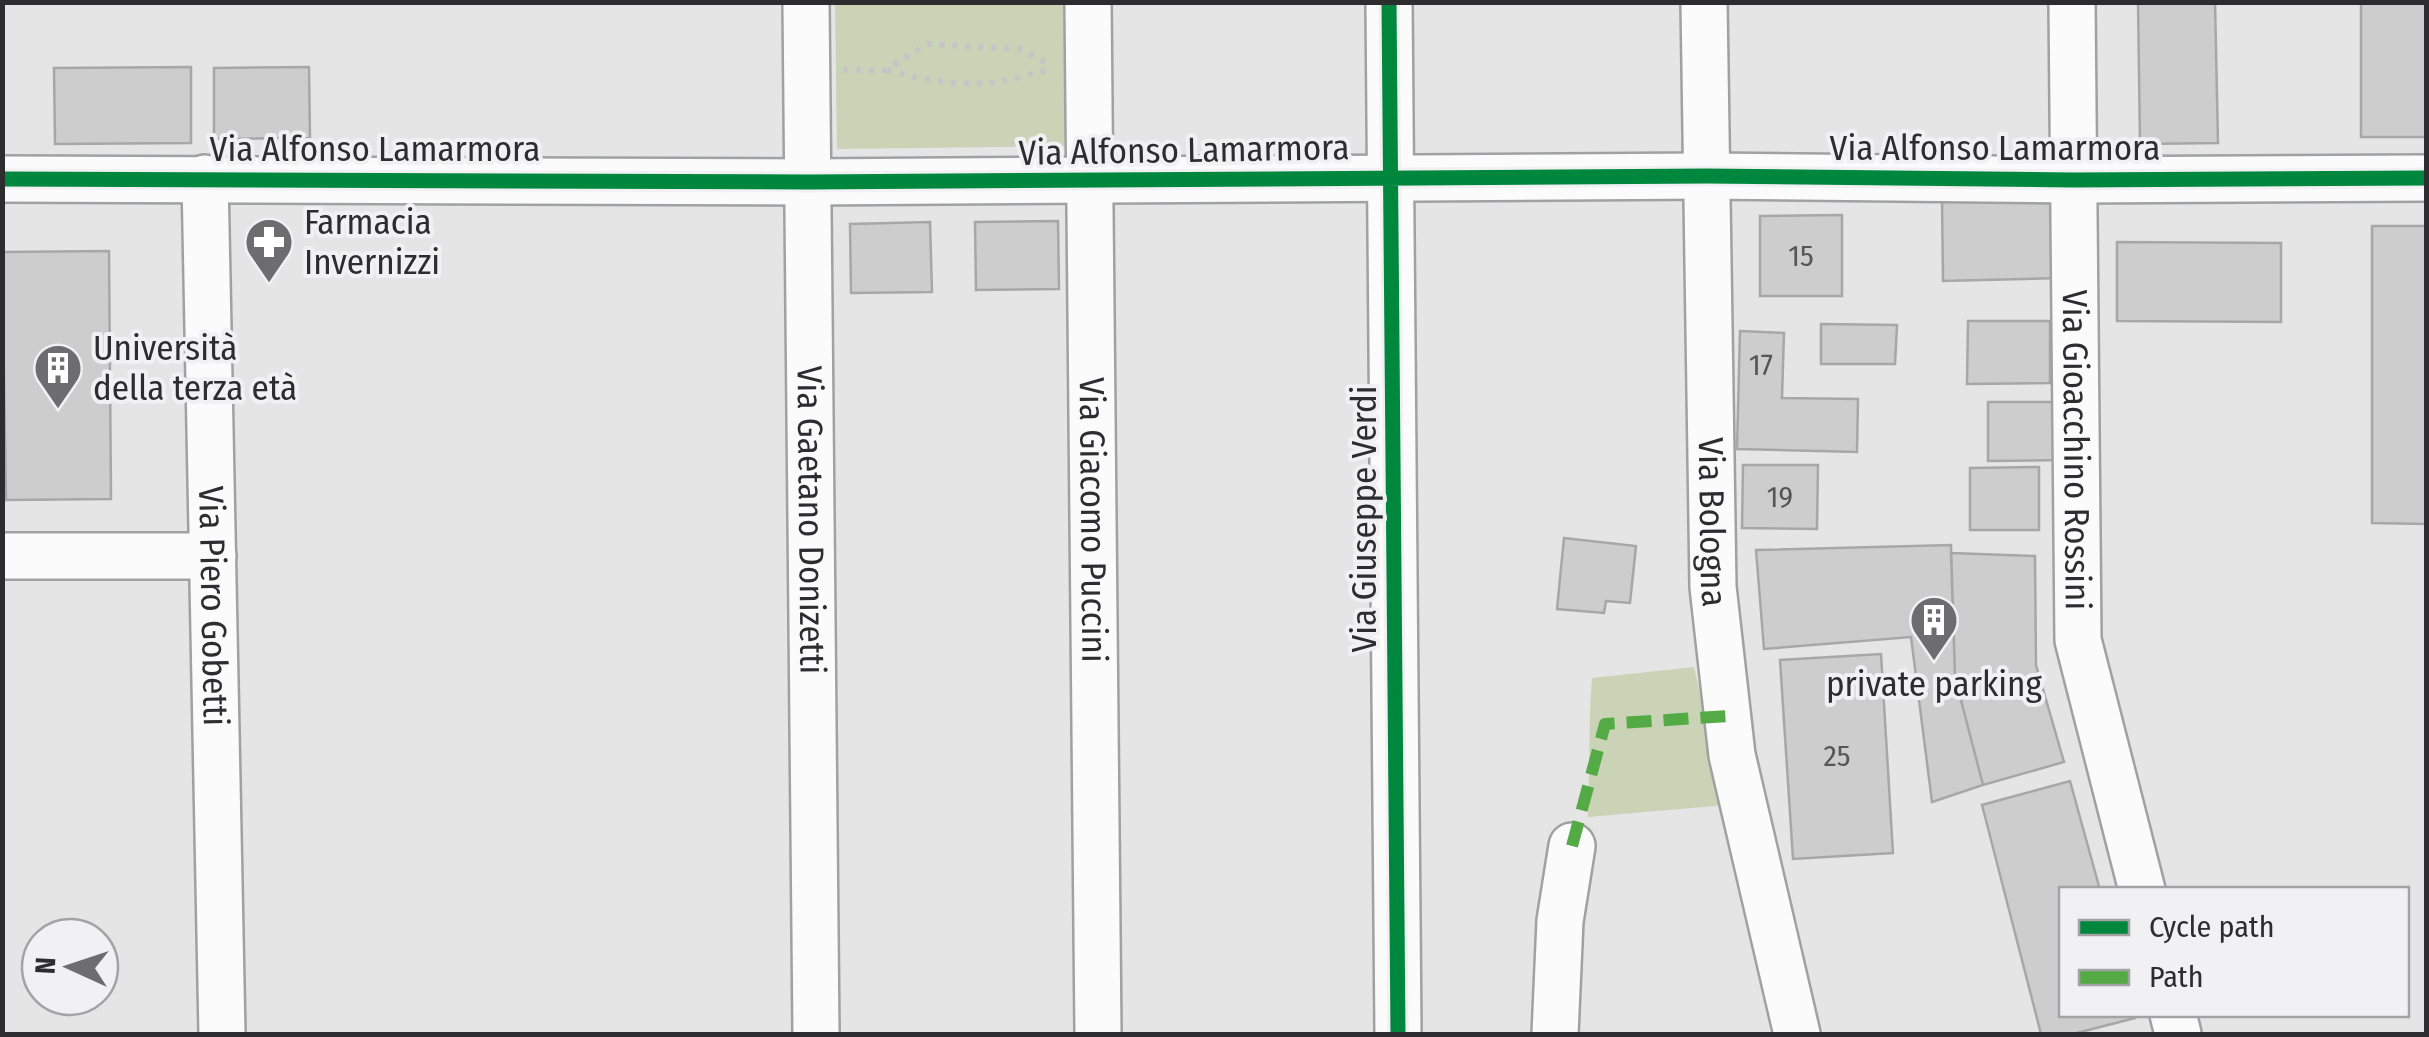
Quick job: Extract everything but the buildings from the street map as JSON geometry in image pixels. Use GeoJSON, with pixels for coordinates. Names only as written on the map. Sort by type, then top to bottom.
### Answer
{"type":"FeatureCollection","features":[{"type":"Feature","properties":{"kind":"street","name":"Via Gaetano Donizetti"},"geometry":{"type":"LineString","coordinates":[[806,2],[816,1034]]}},
{"type":"Feature","properties":{"kind":"street","name":"Via Giacomo Puccini"},"geometry":{"type":"LineString","coordinates":[[1088,2],[1098,1034]]}},
{"type":"Feature","properties":{"kind":"street","name":"Via Giuseppe Verdi"},"geometry":{"type":"LineString","coordinates":[[1390,2],[1398,1034]]}},
{"type":"Feature","properties":{"kind":"street","name":"Via Bologna"},"geometry":{"type":"LineString","coordinates":[[1704,2],[1713,587],[1732,754],[1797,1034]]}},
{"type":"Feature","properties":{"kind":"street","name":"Via Gioacchino Rossini"},"geometry":{"type":"LineString","coordinates":[[2072,2],[2078,640],[2141,887]]}},
{"type":"Feature","properties":{"kind":"street","name":"Via Alfonso Lamarmora"},"geometry":{"type":"LineString","coordinates":[[2,179],[808,182],[1707,176],[2426,178]]}},
{"type":"Feature","properties":{"kind":"street","name":"Via Piero Gobetti"},"geometry":{"type":"LineString","coordinates":[[205,178],[222,1034]]}},
{"type":"Feature","properties":{"kind":"street"},"geometry":{"type":"LineString","coordinates":[[2,556],[212,556]]}},
{"type":"Feature","properties":{"kind":"street"},"geometry":{"type":"LineString","coordinates":[[1554,1034],[1560,921],[1572,846]]}},
{"type":"Feature","properties":{"kind":"path"},"geometry":{"type":"LineString","coordinates":[[807,70],[886,70],[918,79],[973,83],[997,82],[1057,68],[1020,49],[927,44],[886,70]]}},
{"type":"Feature","properties":{"kind":"green space"},"geometry":{"type":"Polygon","coordinates":[[[835,3],[1065,3],[1067,146],[837,149],[835,3]]]}},
{"type":"Feature","properties":{"kind":"green space"},"geometry":{"type":"Polygon","coordinates":[[[1694,667],[1727,805],[1588,817],[1592,678],[1694,667]]]}},
{"type":"Feature","properties":{"kind":"marked path"},"geometry":{"type":"LineString","coordinates":[[1572,846],[1605,724],[1728,716]]}},
{"type":"Feature","properties":{"kind":"cycle path"},"geometry":{"type":"LineString","coordinates":[[1389,2],[1398,1034]]}},
{"type":"Feature","properties":{"kind":"cycle path"},"geometry":{"type":"LineString","coordinates":[[2,179],[808,182],[1707,176],[2426,178]]}},
{"type":"Feature","properties":{"kind":"place","name":"Farmacia Invernizzi"},"geometry":{"type":"Point","coordinates":[269,284]}},
{"type":"Feature","properties":{"kind":"place","name":"Università della terza età"},"geometry":{"type":"Point","coordinates":[58,410]}},
{"type":"Feature","properties":{"kind":"place","name":"private parking"},"geometry":{"type":"Point","coordinates":[1934,662]}}]}
